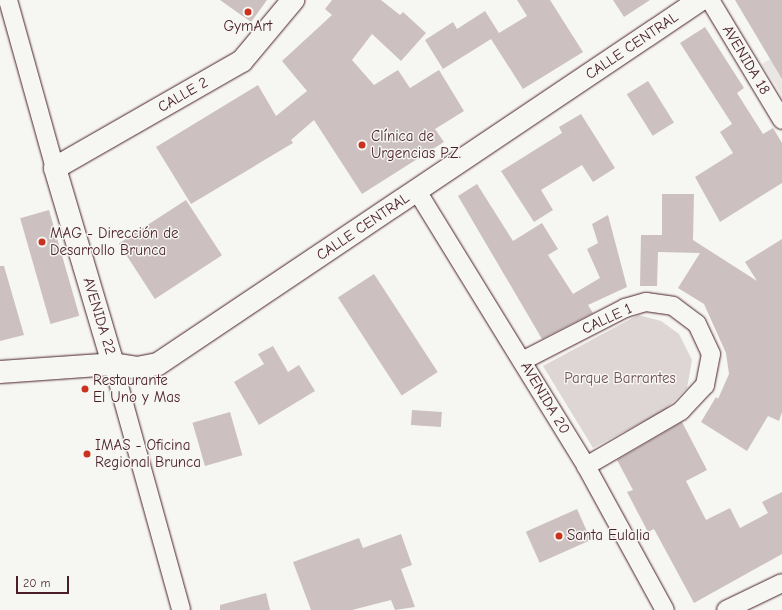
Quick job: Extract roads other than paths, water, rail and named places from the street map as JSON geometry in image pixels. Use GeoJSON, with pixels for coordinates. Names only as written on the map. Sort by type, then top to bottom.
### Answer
{"type":"FeatureCollection","features":[{"type":"Feature","properties":{"kind":"main road","name":"CALLE 2"},"geometry":{"type":"LineString","coordinates":[[55,168],[242,61],[293,0]]}},
{"type":"Feature","properties":{"kind":"main road","name":"CALLE CENTRAL"},"geometry":{"type":"LineString","coordinates":[[0,372],[113,364],[137,368],[158,364],[417,192],[700,0]]}},
{"type":"Feature","properties":{"kind":"main road","name":"AVENIDA 22"},"geometry":{"type":"LineString","coordinates":[[55,168],[113,364]]}},
{"type":"Feature","properties":{"kind":"street","name":"AVENIDA 22"},"geometry":{"type":"LineString","coordinates":[[8,0],[7,26],[55,168]]}},
{"type":"Feature","properties":{"kind":"street","name":"AVENIDA 18"},"geometry":{"type":"LineString","coordinates":[[710,0],[782,120]]}},
{"type":"Feature","properties":{"kind":"street","name":"AVENIDA 20"},"geometry":{"type":"LineString","coordinates":[[417,192],[586,466],[665,610]]}},
{"type":"Feature","properties":{"kind":"street","name":"CALLE 1"},"geometry":{"type":"LineString","coordinates":[[522,361],[625,308],[646,302],[673,306],[697,324],[711,354],[705,385],[681,411],[586,466]]}},
{"type":"Feature","properties":{"kind":"street","name":"AVENIDA 22"},"geometry":{"type":"LineString","coordinates":[[113,364],[181,610]]}},
{"type":"Feature","properties":{"kind":"street"},"geometry":{"type":"LineString","coordinates":[[726,610],[782,583]]}},
{"type":"Feature","properties":{"kind":"place","name":"GymArt"},"geometry":{"type":"Point","coordinates":[248,12]}},
{"type":"Feature","properties":{"kind":"place","name":"Clínica de Urgencias P.Z."},"geometry":{"type":"Point","coordinates":[362,145]}},
{"type":"Feature","properties":{"kind":"place","name":"MAG - Dirección de Desarrollo Brunca"},"geometry":{"type":"Point","coordinates":[42,242]}},
{"type":"Feature","properties":{"kind":"place","name":"Restaurante El Uno y Mas"},"geometry":{"type":"Point","coordinates":[85,389]}},
{"type":"Feature","properties":{"kind":"place","name":"IMAS - Oficina Regional Brunca"},"geometry":{"type":"Point","coordinates":[87,454]}},
{"type":"Feature","properties":{"kind":"place","name":"Santa Eulalia"},"geometry":{"type":"Point","coordinates":[559,536]}},
{"type":"Feature","properties":{"kind":"park label","name":"Parque Barrantes"},"geometry":{"type":"Point","coordinates":[620,379]}}]}
